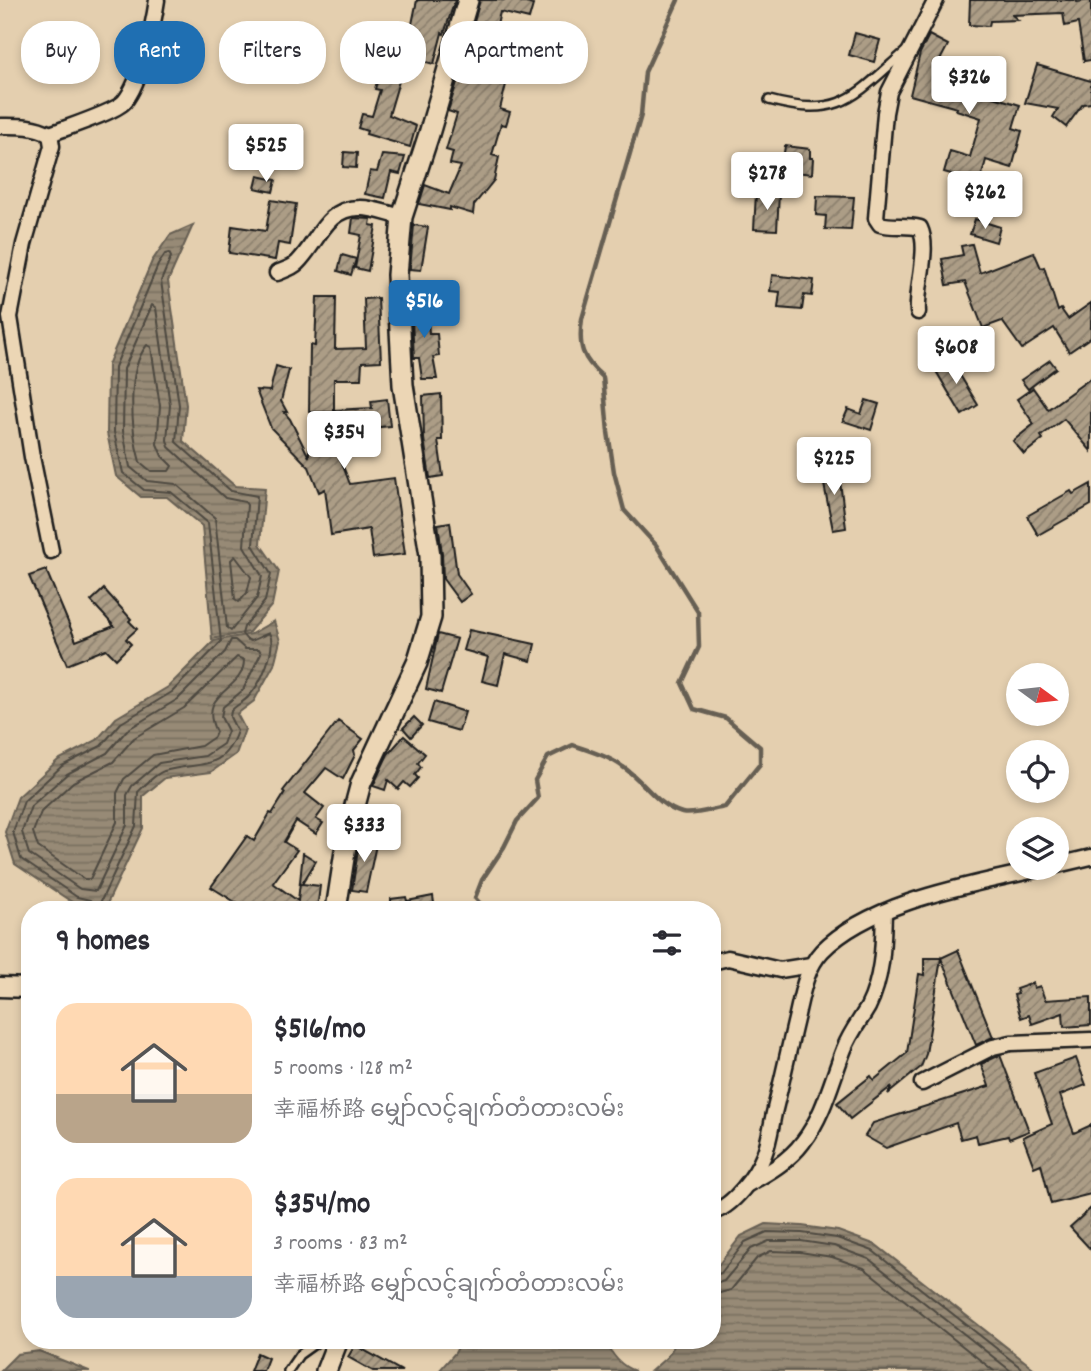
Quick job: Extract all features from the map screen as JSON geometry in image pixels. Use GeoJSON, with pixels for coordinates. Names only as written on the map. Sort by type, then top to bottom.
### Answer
{"type":"FeatureCollection","features":[{"type":"Feature","properties":{"kind":"main road"},"geometry":{"type":"LineString","coordinates":[[337,901],[348,832],[361,783],[417,663],[431,617],[430,555],[403,385],[397,275],[401,217],[429,134],[468,0]]}},
{"type":"Feature","properties":{"kind":"main road"},"geometry":{"type":"LineString","coordinates":[[326,1371],[335,1349]]}},
{"type":"Feature","properties":{"kind":"street"},"geometry":{"type":"LineString","coordinates":[[0,127],[28,126],[50,134],[123,103],[136,79],[153,27],[157,0]]}},
{"type":"Feature","properties":{"kind":"street"},"geometry":{"type":"LineString","coordinates":[[918,312],[917,294],[924,238],[920,228],[911,225],[888,226],[880,224],[876,218],[884,113],[889,92],[936,0]]}},
{"type":"Feature","properties":{"kind":"street"},"geometry":{"type":"LineString","coordinates":[[50,134],[52,146],[24,244],[10,317],[32,457],[51,551]]}},
{"type":"Feature","properties":{"kind":"street"},"geometry":{"type":"LineString","coordinates":[[277,273],[295,266],[309,250],[327,221],[342,210],[361,207],[401,217]]}},
{"type":"Feature","properties":{"kind":"street"},"geometry":{"type":"LineString","coordinates":[[1069,862],[1091,857]]}},
{"type":"Feature","properties":{"kind":"street"},"geometry":{"type":"LineString","coordinates":[[721,1209],[726,1208],[746,1185],[764,1155],[811,965],[823,950],[853,927],[884,912],[934,894],[1006,877]]}},
{"type":"Feature","properties":{"kind":"street"},"geometry":{"type":"LineString","coordinates":[[746,1185],[785,1161],[804,1141],[825,1102],[844,1048],[868,1007],[878,979],[883,957],[884,912]]}},
{"type":"Feature","properties":{"kind":"street"},"geometry":{"type":"LineString","coordinates":[[721,959],[728,958],[780,970],[811,965]]}},
{"type":"Feature","properties":{"kind":"street"},"geometry":{"type":"LineString","coordinates":[[0,987],[21,988]]}},
{"type":"Feature","properties":{"kind":"street"},"geometry":{"type":"LineString","coordinates":[[922,1083],[993,1047],[1091,1040]]}},
{"type":"Feature","properties":{"kind":"lane"},"geometry":{"type":"LineString","coordinates":[[769,100],[791,106],[831,107],[849,100],[910,48]]}},
{"type":"Feature","properties":{"kind":"lane"},"geometry":{"type":"LineString","coordinates":[[288,1371],[299,1354],[306,1349]]}},
{"type":"Feature","properties":{"kind":"water"},"geometry":{"type":"Polygon","coordinates":[[[193,225],[168,281],[186,405],[183,441],[235,486],[265,488],[260,544],[279,571],[272,605],[249,632],[212,639],[202,526],[167,497],[141,497],[116,476],[107,433],[108,365],[152,261],[170,235],[193,225]]]}},
{"type":"Feature","properties":{"kind":"water"},"geometry":{"type":"Polygon","coordinates":[[[274,621],[280,641],[274,665],[254,701],[237,714],[245,729],[236,754],[211,772],[165,778],[143,796],[143,828],[108,901],[70,901],[15,864],[5,832],[18,797],[58,760],[97,740],[116,718],[168,687],[214,641],[251,634],[274,621]]]}},
{"type":"Feature","properties":{"kind":"water"},"geometry":{"type":"Polygon","coordinates":[[[766,1224],[802,1226],[838,1231],[876,1245],[1037,1371],[651,1371],[672,1349],[721,1349],[721,1262],[741,1236],[766,1224]]]}},
{"type":"Feature","properties":{"kind":"water"},"geometry":{"type":"Polygon","coordinates":[[[457,1349],[610,1349],[617,1359],[635,1371],[439,1371],[457,1349]]]}},
{"type":"Feature","properties":{"kind":"water"},"geometry":{"type":"Polygon","coordinates":[[[39,1351],[89,1371],[0,1371],[17,1354],[39,1351]]]}},
{"type":"Feature","properties":{"kind":"building"},"geometry":{"type":"Polygon","coordinates":[[[417,0],[455,0],[448,21],[440,21],[440,41],[434,64],[426,62],[426,21],[413,21],[417,0]]]}},
{"type":"Feature","properties":{"kind":"building"},"geometry":{"type":"Polygon","coordinates":[[[480,0],[515,0],[533,5],[529,19],[500,12],[498,21],[474,21],[480,0]]]}},
{"type":"Feature","properties":{"kind":"building"},"geometry":{"type":"Polygon","coordinates":[[[970,0],[1091,0],[1091,60],[1084,61],[1078,23],[1065,26],[1063,13],[1012,15],[1018,20],[990,21],[989,26],[969,25],[970,0]]]}},
{"type":"Feature","properties":{"kind":"building"},"geometry":{"type":"Polygon","coordinates":[[[855,33],[880,40],[874,62],[849,55],[855,33]]]}},
{"type":"Feature","properties":{"kind":"building"},"geometry":{"type":"Polygon","coordinates":[[[929,35],[948,45],[935,70],[946,73],[944,82],[1020,105],[1013,128],[1022,131],[1012,168],[986,160],[980,182],[944,172],[950,151],[970,157],[981,118],[956,110],[957,108],[910,95],[920,53],[929,35]]]}},
{"type":"Feature","properties":{"kind":"building"},"geometry":{"type":"Polygon","coordinates":[[[1037,65],[1091,81],[1091,103],[1083,104],[1066,127],[1053,117],[1058,109],[1025,103],[1037,65]]]}},
{"type":"Feature","properties":{"kind":"building"},"geometry":{"type":"Polygon","coordinates":[[[376,84],[398,84],[389,115],[416,126],[410,147],[366,134],[367,131],[358,128],[362,114],[372,116],[380,90],[375,89],[376,84]]]}},
{"type":"Feature","properties":{"kind":"building"},"geometry":{"type":"Polygon","coordinates":[[[456,84],[506,84],[500,109],[510,112],[506,125],[501,124],[492,155],[499,157],[494,180],[474,205],[473,214],[450,207],[450,210],[419,204],[425,185],[449,194],[461,166],[450,164],[453,152],[446,150],[457,114],[448,111],[456,84]]]}},
{"type":"Feature","properties":{"kind":"building"},"geometry":{"type":"Polygon","coordinates":[[[785,146],[810,149],[810,158],[813,158],[812,174],[767,169],[769,157],[783,159],[785,146]]]}},
{"type":"Feature","properties":{"kind":"building"},"geometry":{"type":"Polygon","coordinates":[[[344,152],[357,153],[356,168],[343,167],[344,152]]]}},
{"type":"Feature","properties":{"kind":"building"},"geometry":{"type":"Polygon","coordinates":[[[382,155],[405,157],[400,174],[391,172],[385,198],[365,194],[370,171],[377,172],[382,155]]]}},
{"type":"Feature","properties":{"kind":"building"},"geometry":{"type":"Polygon","coordinates":[[[258,176],[276,180],[273,192],[255,188],[258,176]]]}},
{"type":"Feature","properties":{"kind":"building"},"geometry":{"type":"Polygon","coordinates":[[[756,193],[779,194],[777,230],[754,229],[756,193]]]}},
{"type":"Feature","properties":{"kind":"building"},"geometry":{"type":"Polygon","coordinates":[[[817,196],[854,197],[851,230],[825,229],[826,216],[816,215],[817,196]]]}},
{"type":"Feature","properties":{"kind":"building"},"geometry":{"type":"Polygon","coordinates":[[[271,200],[296,204],[290,245],[278,243],[275,260],[229,253],[232,226],[266,231],[271,200]]]}},
{"type":"Feature","properties":{"kind":"building"},"geometry":{"type":"Polygon","coordinates":[[[353,218],[371,219],[370,225],[376,226],[368,271],[355,268],[361,235],[351,233],[353,218]]]}},
{"type":"Feature","properties":{"kind":"building"},"geometry":{"type":"Polygon","coordinates":[[[975,219],[1000,227],[996,242],[970,234],[975,219]]]}},
{"type":"Feature","properties":{"kind":"building"},"geometry":{"type":"Polygon","coordinates":[[[414,225],[428,227],[421,270],[410,269],[414,225]]]}},
{"type":"Feature","properties":{"kind":"building"},"geometry":{"type":"Polygon","coordinates":[[[972,244],[980,273],[1034,252],[1041,268],[1044,267],[1058,311],[1061,309],[1068,319],[1091,303],[1091,337],[1069,352],[1054,328],[1022,349],[1002,321],[983,328],[965,282],[947,285],[942,259],[963,255],[961,246],[972,244]]]}},
{"type":"Feature","properties":{"kind":"building"},"geometry":{"type":"Polygon","coordinates":[[[342,255],[356,259],[351,275],[338,271],[342,255]]]}},
{"type":"Feature","properties":{"kind":"building"},"geometry":{"type":"Polygon","coordinates":[[[772,275],[814,280],[812,296],[804,295],[802,310],[778,308],[780,292],[770,291],[772,275]]]}},
{"type":"Feature","properties":{"kind":"building"},"geometry":{"type":"Polygon","coordinates":[[[317,297],[336,297],[335,349],[366,348],[364,299],[378,298],[381,361],[362,362],[361,379],[334,379],[334,412],[309,412],[310,345],[315,346],[317,297]]]}},
{"type":"Feature","properties":{"kind":"building"},"geometry":{"type":"Polygon","coordinates":[[[427,300],[429,334],[437,334],[439,356],[433,357],[437,379],[422,379],[419,358],[414,358],[411,301],[427,300]]]}},
{"type":"Feature","properties":{"kind":"building"},"geometry":{"type":"Polygon","coordinates":[[[949,357],[978,405],[962,415],[933,366],[949,357]]]}},
{"type":"Feature","properties":{"kind":"building"},"geometry":{"type":"Polygon","coordinates":[[[1050,360],[1056,368],[1028,389],[1021,380],[1050,360]]]}},
{"type":"Feature","properties":{"kind":"building"},"geometry":{"type":"Polygon","coordinates":[[[276,366],[289,370],[281,401],[287,412],[284,412],[309,457],[309,447],[337,435],[335,410],[372,408],[371,401],[387,399],[390,426],[361,429],[362,443],[345,444],[348,452],[339,456],[350,484],[394,478],[405,554],[373,558],[369,529],[331,535],[325,489],[319,492],[309,467],[271,428],[256,390],[270,391],[276,366]]]}},
{"type":"Feature","properties":{"kind":"building"},"geometry":{"type":"Polygon","coordinates":[[[1091,378],[1091,451],[1064,419],[1041,436],[1043,439],[1024,454],[1013,441],[1034,424],[1017,399],[1033,388],[1048,409],[1091,378]]]}},
{"type":"Feature","properties":{"kind":"building"},"geometry":{"type":"Polygon","coordinates":[[[441,394],[442,440],[438,440],[443,476],[430,478],[424,439],[423,396],[441,394]]]}},
{"type":"Feature","properties":{"kind":"building"},"geometry":{"type":"Polygon","coordinates":[[[866,400],[879,404],[871,430],[843,421],[848,409],[861,414],[866,400]]]}},
{"type":"Feature","properties":{"kind":"building"},"geometry":{"type":"Polygon","coordinates":[[[838,466],[846,528],[833,530],[821,469],[838,466]]]}},
{"type":"Feature","properties":{"kind":"building"},"geometry":{"type":"Polygon","coordinates":[[[1091,484],[1091,505],[1038,535],[1027,516],[1071,491],[1073,494],[1091,484]]]}},
{"type":"Feature","properties":{"kind":"building"},"geometry":{"type":"Polygon","coordinates":[[[450,522],[457,574],[471,594],[460,602],[443,579],[438,524],[450,522]]]}},
{"type":"Feature","properties":{"kind":"building"},"geometry":{"type":"Polygon","coordinates":[[[46,570],[76,641],[114,626],[91,601],[104,589],[131,619],[129,621],[137,629],[126,639],[131,644],[116,659],[106,649],[67,665],[29,576],[46,570]]]}},
{"type":"Feature","properties":{"kind":"building"},"geometry":{"type":"Polygon","coordinates":[[[469,630],[535,644],[531,661],[505,654],[498,685],[482,681],[488,657],[463,650],[469,630]]]}},
{"type":"Feature","properties":{"kind":"building"},"geometry":{"type":"Polygon","coordinates":[[[438,634],[457,639],[441,693],[426,689],[438,634]]]}},
{"type":"Feature","properties":{"kind":"building"},"geometry":{"type":"Polygon","coordinates":[[[434,702],[465,712],[459,731],[428,722],[434,702]]]}},
{"type":"Feature","properties":{"kind":"building"},"geometry":{"type":"Polygon","coordinates":[[[414,717],[422,725],[411,737],[403,728],[414,717]]]}},
{"type":"Feature","properties":{"kind":"building"},"geometry":{"type":"Polygon","coordinates":[[[338,721],[363,739],[354,750],[355,755],[343,779],[326,768],[305,793],[324,808],[316,819],[323,823],[316,834],[296,821],[284,842],[297,850],[273,883],[298,901],[234,901],[211,887],[247,836],[254,841],[285,793],[283,791],[338,721]]]}},
{"type":"Feature","properties":{"kind":"building"},"geometry":{"type":"Polygon","coordinates":[[[404,736],[425,754],[418,763],[421,767],[415,775],[418,778],[410,787],[404,782],[398,789],[388,780],[385,790],[373,786],[388,754],[404,736]]]}},
{"type":"Feature","properties":{"kind":"building"},"geometry":{"type":"Polygon","coordinates":[[[360,836],[377,840],[366,892],[352,890],[360,836]]]}},
{"type":"Feature","properties":{"kind":"building"},"geometry":{"type":"Polygon","coordinates":[[[303,853],[316,861],[302,884],[320,886],[318,901],[298,901],[303,853]]]}},
{"type":"Feature","properties":{"kind":"building"},"geometry":{"type":"Polygon","coordinates":[[[433,896],[434,901],[407,901],[433,896]]]}},
{"type":"Feature","properties":{"kind":"building"},"geometry":{"type":"Polygon","coordinates":[[[406,897],[407,901],[391,901],[391,899],[406,897]]]}},
{"type":"Feature","properties":{"kind":"building"},"geometry":{"type":"Polygon","coordinates":[[[958,950],[993,1037],[976,1045],[941,958],[958,950]]]}},
{"type":"Feature","properties":{"kind":"building"},"geometry":{"type":"Polygon","coordinates":[[[924,958],[941,958],[926,1054],[921,1067],[888,1094],[892,1086],[850,1119],[837,1103],[871,1076],[874,1080],[907,1053],[919,974],[924,975],[924,958]]]}},
{"type":"Feature","properties":{"kind":"building"},"geometry":{"type":"Polygon","coordinates":[[[1033,983],[1034,988],[1040,986],[1045,1000],[1091,997],[1091,1025],[1064,1027],[1063,1013],[1032,1024],[1029,1015],[1021,1018],[1014,995],[1018,994],[1016,989],[1033,983]]]}},
{"type":"Feature","properties":{"kind":"building"},"geometry":{"type":"Polygon","coordinates":[[[1000,1055],[1029,1131],[1009,1139],[1008,1136],[978,1143],[976,1135],[961,1139],[956,1123],[886,1148],[865,1136],[873,1123],[989,1086],[981,1064],[1000,1055]]]}},
{"type":"Feature","properties":{"kind":"building"},"geometry":{"type":"Polygon","coordinates":[[[1076,1058],[1086,1085],[1060,1095],[1074,1133],[1091,1125],[1091,1194],[1051,1204],[1041,1164],[1034,1167],[1023,1137],[1052,1124],[1034,1073],[1076,1058]]]}},
{"type":"Feature","properties":{"kind":"building"},"geometry":{"type":"Polygon","coordinates":[[[1091,1208],[1091,1250],[1070,1227],[1091,1208]]]}},
{"type":"Feature","properties":{"kind":"building"},"geometry":{"type":"Polygon","coordinates":[[[353,1349],[362,1349],[402,1371],[373,1371],[348,1357],[353,1349]]]}},
{"type":"Feature","properties":{"kind":"building"},"geometry":{"type":"Polygon","coordinates":[[[257,1353],[268,1358],[263,1371],[250,1371],[257,1353]]]}},
{"type":"Feature","properties":{"kind":"waterway"},"geometry":{"type":"LineString","coordinates":[[478,901],[475,898],[482,880],[517,821],[538,798],[535,780],[548,757],[573,745],[599,754],[630,772],[665,805],[687,814],[725,807],[760,764],[760,747],[726,718],[694,709],[682,683],[699,647],[698,612],[656,545],[624,510],[614,472],[603,377],[590,364],[581,345],[582,319],[641,115],[645,72],[678,0]]}}]}
